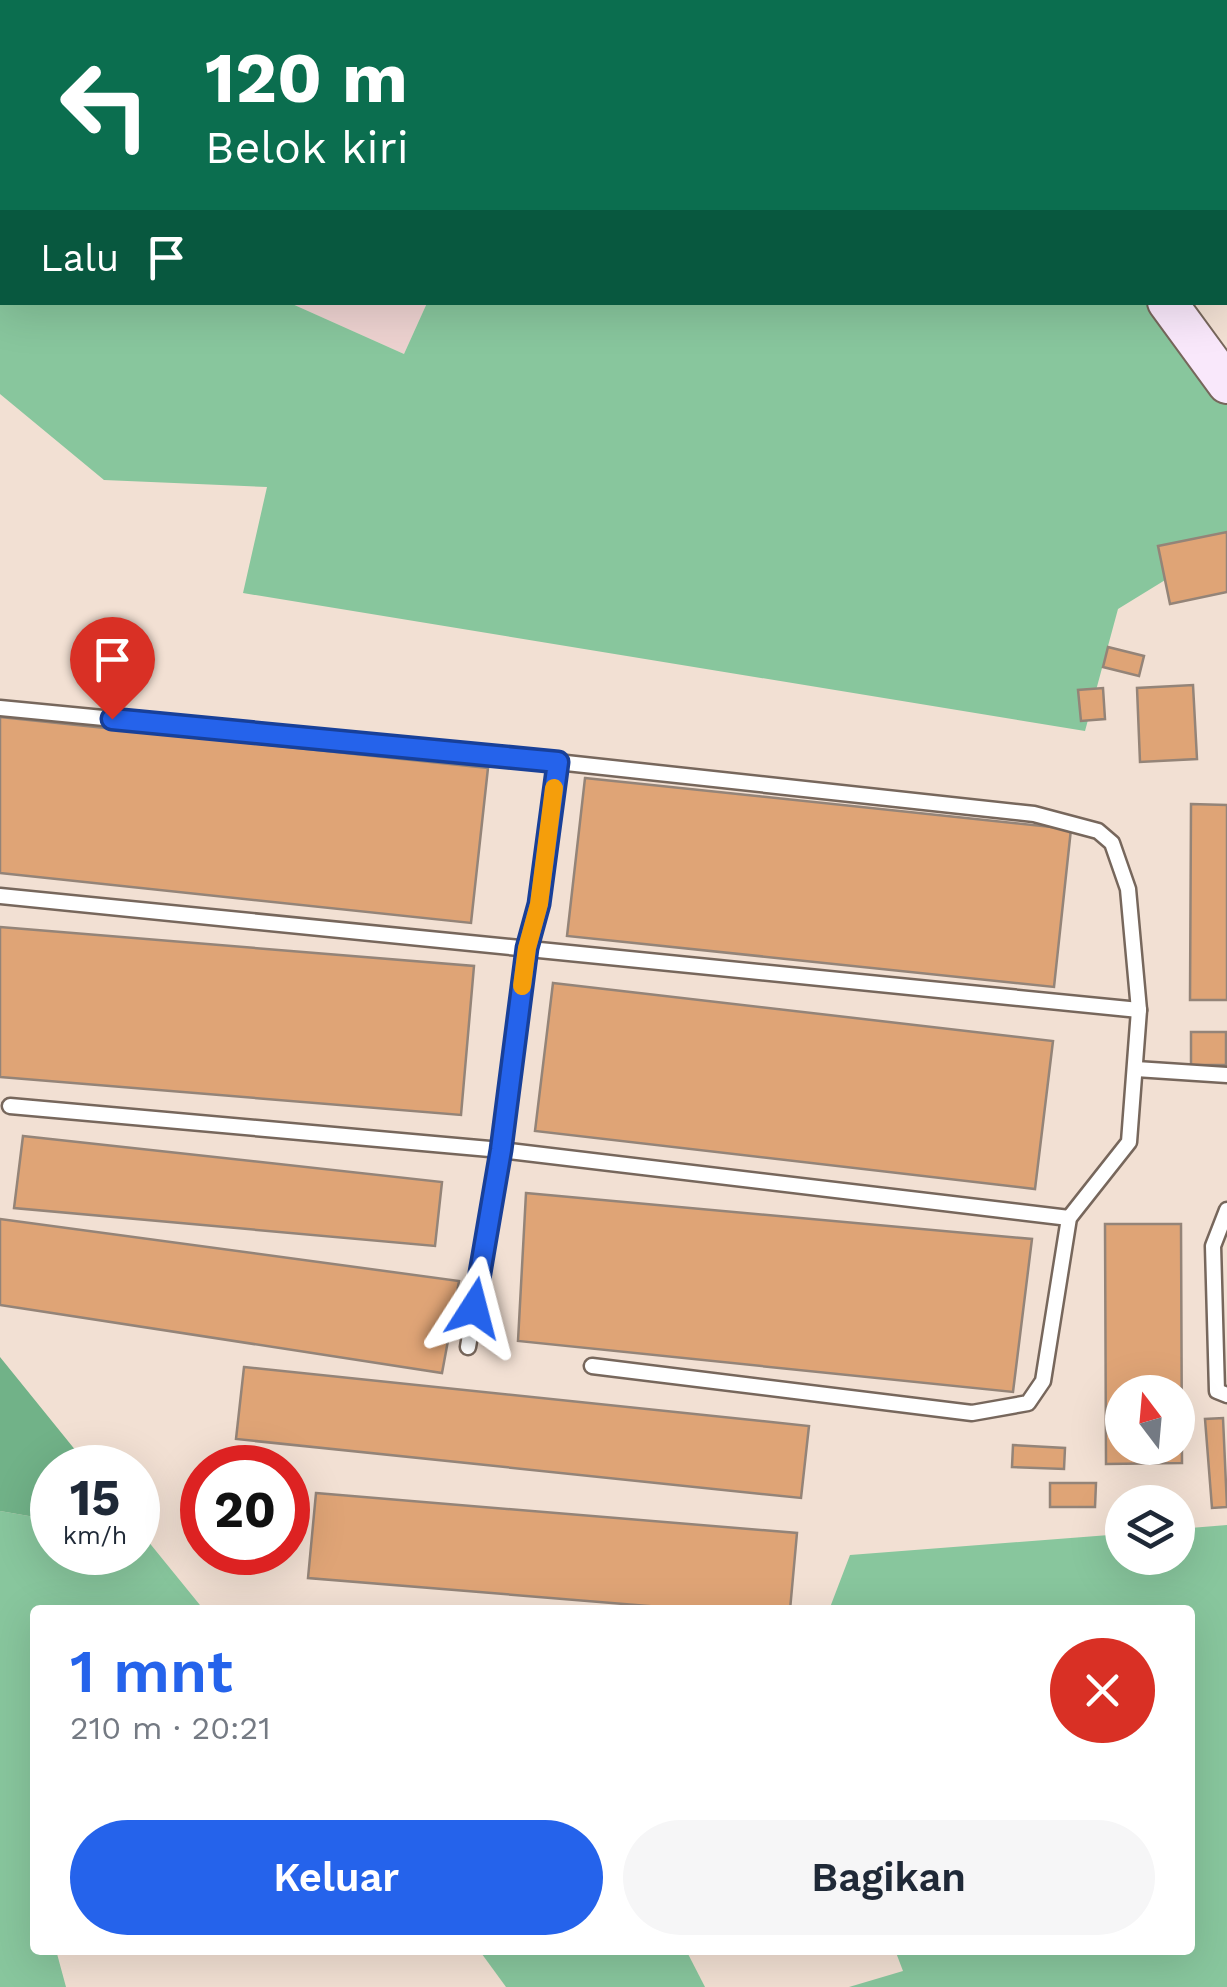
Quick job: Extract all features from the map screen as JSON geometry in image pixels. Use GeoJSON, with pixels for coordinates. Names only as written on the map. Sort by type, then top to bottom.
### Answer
{"type":"FeatureCollection","features":[{"type":"Feature","properties":{"kind":"street"},"geometry":{"type":"LineString","coordinates":[[1169,305],[1227,384]]}},
{"type":"Feature","properties":{"kind":"lane"},"geometry":{"type":"LineString","coordinates":[[0,708],[558,762],[1034,814],[1098,831],[1112,844],[1128,889],[1139,1010],[1129,1142],[1069,1218],[1043,1381],[1028,1403],[972,1413],[592,1366]]}},
{"type":"Feature","properties":{"kind":"lane"},"geometry":{"type":"LineString","coordinates":[[468,1347],[558,762]]}},
{"type":"Feature","properties":{"kind":"lane"},"geometry":{"type":"LineString","coordinates":[[0,896],[1139,1010]]}},
{"type":"Feature","properties":{"kind":"lane"},"geometry":{"type":"LineString","coordinates":[[1136,1069],[1227,1076]]}},
{"type":"Feature","properties":{"kind":"lane"},"geometry":{"type":"LineString","coordinates":[[10,1106],[501,1150],[1069,1218]]}},
{"type":"Feature","properties":{"kind":"lane"},"geometry":{"type":"LineString","coordinates":[[1227,1210],[1214,1246],[1217,1391],[1227,1395]]}},
{"type":"Feature","properties":{"kind":"shaded area"},"geometry":{"type":"Polygon","coordinates":[[[294,305],[426,305],[404,354],[294,305]]]}},
{"type":"Feature","properties":{"kind":"green space"},"geometry":{"type":"Polygon","coordinates":[[[0,305],[294,305],[404,354],[426,305],[1167,305],[1227,398],[1227,542],[1118,609],[1085,731],[243,593],[267,487],[104,480],[0,394],[0,305]]]}},
{"type":"Feature","properties":{"kind":"green space"},"geometry":{"type":"Polygon","coordinates":[[[0,1357],[71,1445],[30,1445],[30,1516],[0,1511],[0,1357]]]}},
{"type":"Feature","properties":{"kind":"green space"},"geometry":{"type":"Polygon","coordinates":[[[0,1511],[30,1516],[30,1575],[160,1575],[160,1556],[200,1605],[30,1605],[30,1955],[57,1955],[66,1987],[0,1987],[0,1511]]]}},
{"type":"Feature","properties":{"kind":"green space"},"geometry":{"type":"Polygon","coordinates":[[[1227,1525],[1227,1987],[849,1987],[903,1971],[897,1955],[1195,1955],[1195,1605],[831,1605],[850,1555],[1105,1535],[1105,1575],[1195,1575],[1195,1528],[1227,1525]]]}},
{"type":"Feature","properties":{"kind":"green space"},"geometry":{"type":"Polygon","coordinates":[[[483,1955],[689,1955],[705,1987],[506,1987],[483,1955]]]}},
{"type":"Feature","properties":{"kind":"building"},"geometry":{"type":"Polygon","coordinates":[[[1227,532],[1227,592],[1170,604],[1158,546],[1227,532]]]}},
{"type":"Feature","properties":{"kind":"building"},"geometry":{"type":"Polygon","coordinates":[[[1108,647],[1144,656],[1139,676],[1103,667],[1108,647]]]}},
{"type":"Feature","properties":{"kind":"building"},"geometry":{"type":"Polygon","coordinates":[[[1193,685],[1197,759],[1140,762],[1137,688],[1193,685]]]}},
{"type":"Feature","properties":{"kind":"building"},"geometry":{"type":"Polygon","coordinates":[[[1103,688],[1105,719],[1081,721],[1078,690],[1103,688]]]}},
{"type":"Feature","properties":{"kind":"building"},"geometry":{"type":"Polygon","coordinates":[[[0,717],[488,768],[471,923],[0,873],[0,717]]]}},
{"type":"Feature","properties":{"kind":"building"},"geometry":{"type":"Polygon","coordinates":[[[585,778],[1071,829],[1054,987],[567,936],[585,778]]]}},
{"type":"Feature","properties":{"kind":"building"},"geometry":{"type":"Polygon","coordinates":[[[1191,804],[1227,805],[1227,1000],[1190,1000],[1191,804]]]}},
{"type":"Feature","properties":{"kind":"building"},"geometry":{"type":"Polygon","coordinates":[[[0,927],[474,966],[461,1115],[0,1077],[0,927]]]}},
{"type":"Feature","properties":{"kind":"building"},"geometry":{"type":"Polygon","coordinates":[[[553,983],[1053,1041],[1035,1189],[535,1131],[553,983]]]}},
{"type":"Feature","properties":{"kind":"building"},"geometry":{"type":"Polygon","coordinates":[[[1191,1032],[1226,1032],[1226,1065],[1191,1065],[1191,1032]]]}},
{"type":"Feature","properties":{"kind":"building"},"geometry":{"type":"Polygon","coordinates":[[[23,1136],[442,1182],[435,1246],[14,1208],[23,1136]]]}},
{"type":"Feature","properties":{"kind":"building"},"geometry":{"type":"Polygon","coordinates":[[[526,1193],[1032,1239],[1013,1392],[518,1341],[526,1193]]]}},
{"type":"Feature","properties":{"kind":"building"},"geometry":{"type":"Polygon","coordinates":[[[0,1219],[459,1281],[442,1373],[0,1305],[0,1219]]]}},
{"type":"Feature","properties":{"kind":"building"},"geometry":{"type":"Polygon","coordinates":[[[1105,1224],[1181,1224],[1182,1375],[1106,1375],[1105,1224]]]}},
{"type":"Feature","properties":{"kind":"building"},"geometry":{"type":"Polygon","coordinates":[[[244,1367],[809,1426],[801,1498],[236,1439],[244,1367]]]}},
{"type":"Feature","properties":{"kind":"building"},"geometry":{"type":"Polygon","coordinates":[[[1223,1418],[1227,1507],[1212,1508],[1205,1419],[1223,1418]]]}},
{"type":"Feature","properties":{"kind":"building"},"geometry":{"type":"Polygon","coordinates":[[[1013,1445],[1065,1448],[1064,1469],[1012,1467],[1013,1445]]]}},
{"type":"Feature","properties":{"kind":"building"},"geometry":{"type":"Polygon","coordinates":[[[1050,1483],[1096,1483],[1095,1507],[1050,1507],[1050,1483]]]}},
{"type":"Feature","properties":{"kind":"building"},"geometry":{"type":"Polygon","coordinates":[[[316,1493],[797,1533],[790,1605],[636,1605],[308,1578],[316,1493]]]}},
{"type":"Feature","properties":{"kind":"slow traffic"},"geometry":{"type":"LineString","coordinates":[[522,986],[539,904],[554,788]]}},
{"type":"Feature","properties":{"kind":"route"},"geometry":{"type":"LineString","coordinates":[[112,719],[558,762],[474,1308]]}}]}
